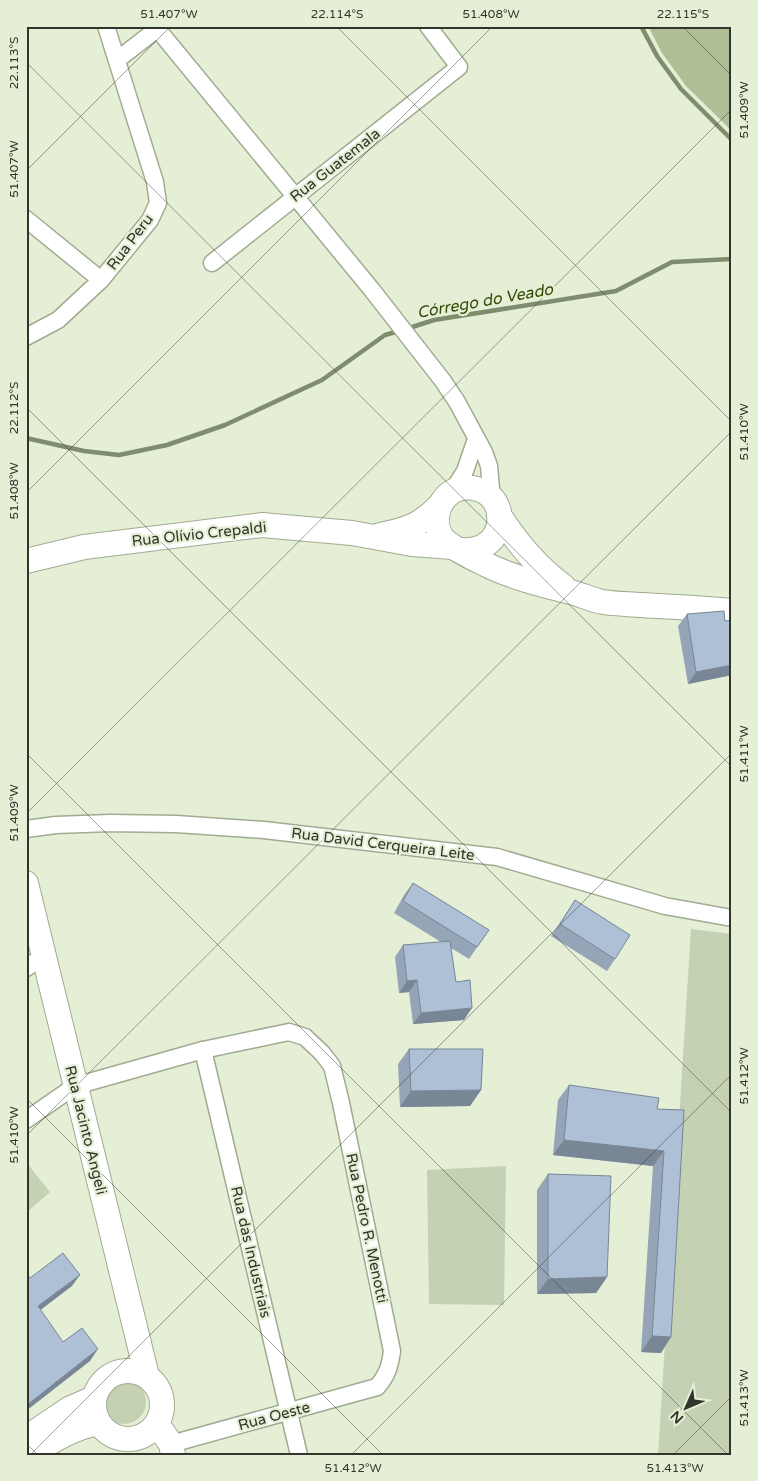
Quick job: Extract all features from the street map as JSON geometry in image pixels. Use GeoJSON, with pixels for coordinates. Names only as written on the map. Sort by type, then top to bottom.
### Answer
{"type":"FeatureCollection","features":[{"type":"Feature","properties":{"kind":"street","name":"Rua Peru"},"geometry":{"type":"LineString","coordinates":[[26,337],[58,320],[101,280],[150,220],[158,203],[154,182],[106,26]]}},
{"type":"Feature","properties":{"kind":"street","name":"Rua Guatemala"},"geometry":{"type":"LineString","coordinates":[[212,263],[459,67],[428,26]]}},
{"type":"Feature","properties":{"kind":"street"},"geometry":{"type":"LineString","coordinates":[[117,60],[158,27],[372,290],[457,402],[484,452],[489,466],[496,507],[498,530],[494,538],[488,545],[470,551],[457,549],[446,542],[437,526],[436,518],[446,498],[465,471],[476,439]]}},
{"type":"Feature","properties":{"kind":"street"},"geometry":{"type":"LineString","coordinates":[[26,219],[101,280]]}},
{"type":"Feature","properties":{"kind":"street"},"geometry":{"type":"LineString","coordinates":[[446,498],[464,488],[473,488],[482,490],[496,507]]}},
{"type":"Feature","properties":{"kind":"street","name":"Rua Olívio Crepaldi"},"geometry":{"type":"LineString","coordinates":[[374,537],[416,526],[430,515],[446,498]]}},
{"type":"Feature","properties":{"kind":"street","name":"Rua Olívio Crepaldi"},"geometry":{"type":"LineString","coordinates":[[496,507],[510,533],[534,562],[573,593]]}},
{"type":"Feature","properties":{"kind":"street","name":"Rua Olívio Crepaldi"},"geometry":{"type":"LineString","coordinates":[[26,561],[84,547],[262,525],[318,529],[457,549],[485,564],[542,585],[604,602],[732,611]]}},
{"type":"Feature","properties":{"kind":"street","name":"Rua David Cerqueira Leite"},"geometry":{"type":"LineString","coordinates":[[26,829],[56,825],[110,823],[176,824],[264,830],[497,857],[665,906],[732,918]]}},
{"type":"Feature","properties":{"kind":"street","name":"Rua Jacinto Angeli"},"geometry":{"type":"LineString","coordinates":[[26,883],[35,962],[75,1086],[146,1376]]}},
{"type":"Feature","properties":{"kind":"street","name":"Rua Pedro R. Menotti"},"geometry":{"type":"LineString","coordinates":[[202,1050],[290,1032],[305,1037],[322,1053],[332,1066],[392,1351],[390,1367],[385,1378],[377,1387]]}},
{"type":"Feature","properties":{"kind":"street"},"geometry":{"type":"LineString","coordinates":[[26,1120],[75,1086],[202,1050]]}},
{"type":"Feature","properties":{"kind":"street","name":"Rua das Industriais"},"geometry":{"type":"LineString","coordinates":[[202,1050],[299,1455]]}},
{"type":"Feature","properties":{"kind":"street"},"geometry":{"type":"LineString","coordinates":[[133,1371],[146,1376],[156,1385],[162,1398],[162,1412],[157,1424],[140,1447],[110,1434],[98,1423],[94,1413],[94,1398],[99,1387],[108,1378],[120,1372],[133,1371]]}},
{"type":"Feature","properties":{"kind":"street","name":"Rua Oeste"},"geometry":{"type":"LineString","coordinates":[[172,1449],[289,1412],[377,1387]]}},
{"type":"Feature","properties":{"kind":"street"},"geometry":{"type":"LineString","coordinates":[[26,1438],[69,1409],[94,1398]]}},
{"type":"Feature","properties":{"kind":"street"},"geometry":{"type":"LineString","coordinates":[[31,1455],[47,1443],[77,1428],[98,1423]]}},
{"type":"Feature","properties":{"kind":"street"},"geometry":{"type":"LineString","coordinates":[[157,1424],[172,1449]]}},
{"type":"Feature","properties":{"kind":"green space"},"geometry":{"type":"Polygon","coordinates":[[[648,26],[732,27],[732,131],[686,86],[662,53],[648,26]]]}},
{"type":"Feature","properties":{"kind":"green space"},"geometry":{"type":"Polygon","coordinates":[[[691,929],[732,934],[732,1455],[658,1455],[691,929]]]}},
{"type":"Feature","properties":{"kind":"green space"},"geometry":{"type":"Polygon","coordinates":[[[26,1162],[50,1192],[26,1213],[26,1162]]]}},
{"type":"Feature","properties":{"kind":"green space"},"geometry":{"type":"Polygon","coordinates":[[[506,1166],[504,1305],[429,1304],[427,1170],[506,1166]]]}},
{"type":"Feature","properties":{"kind":"green space"},"geometry":{"type":"Polygon","coordinates":[[[120,1380],[128,1380],[140,1386],[146,1402],[140,1418],[128,1424],[120,1424],[108,1418],[102,1406],[102,1398],[108,1386],[120,1380]]]}},
{"type":"Feature","properties":{"kind":"building"},"geometry":{"type":"Polygon","coordinates":[[[724,611],[725,621],[732,620],[732,665],[696,672],[687,614],[724,611]]]}},
{"type":"Feature","properties":{"kind":"building"},"geometry":{"type":"Polygon","coordinates":[[[413,883],[489,930],[477,947],[403,901],[413,883]]]}},
{"type":"Feature","properties":{"kind":"building"},"geometry":{"type":"Polygon","coordinates":[[[575,900],[630,935],[615,959],[560,924],[575,900]]]}},
{"type":"Feature","properties":{"kind":"building"},"geometry":{"type":"Polygon","coordinates":[[[450,941],[456,982],[470,980],[472,1008],[421,1013],[417,980],[407,981],[403,945],[450,941]]]}},
{"type":"Feature","properties":{"kind":"building"},"geometry":{"type":"Polygon","coordinates":[[[409,1049],[483,1049],[481,1090],[411,1091],[409,1049]]]}},
{"type":"Feature","properties":{"kind":"building"},"geometry":{"type":"Polygon","coordinates":[[[569,1085],[659,1098],[657,1109],[684,1110],[671,1337],[652,1336],[664,1151],[564,1140],[569,1085]]]}},
{"type":"Feature","properties":{"kind":"building"},"geometry":{"type":"Polygon","coordinates":[[[548,1174],[611,1176],[607,1277],[548,1279],[548,1174]]]}},
{"type":"Feature","properties":{"kind":"building"},"geometry":{"type":"Polygon","coordinates":[[[63,1253],[80,1275],[38,1306],[63,1342],[82,1328],[98,1349],[27,1405],[26,1273],[30,1278],[63,1253]]]}},
{"type":"Feature","properties":{"kind":"waterway","name":"Córrego do Veado"},"geometry":{"type":"LineString","coordinates":[[641,26],[657,56],[681,89],[732,140]]}},
{"type":"Feature","properties":{"kind":"waterway","name":"Córrego do Veado"},"geometry":{"type":"LineString","coordinates":[[406,329],[434,320],[616,291],[672,262],[732,259]]}},
{"type":"Feature","properties":{"kind":"waterway","name":"Córrego do Veado"},"geometry":{"type":"LineString","coordinates":[[26,438],[84,451],[119,455],[167,445],[225,425],[322,380],[385,335],[399,331]]}}]}
